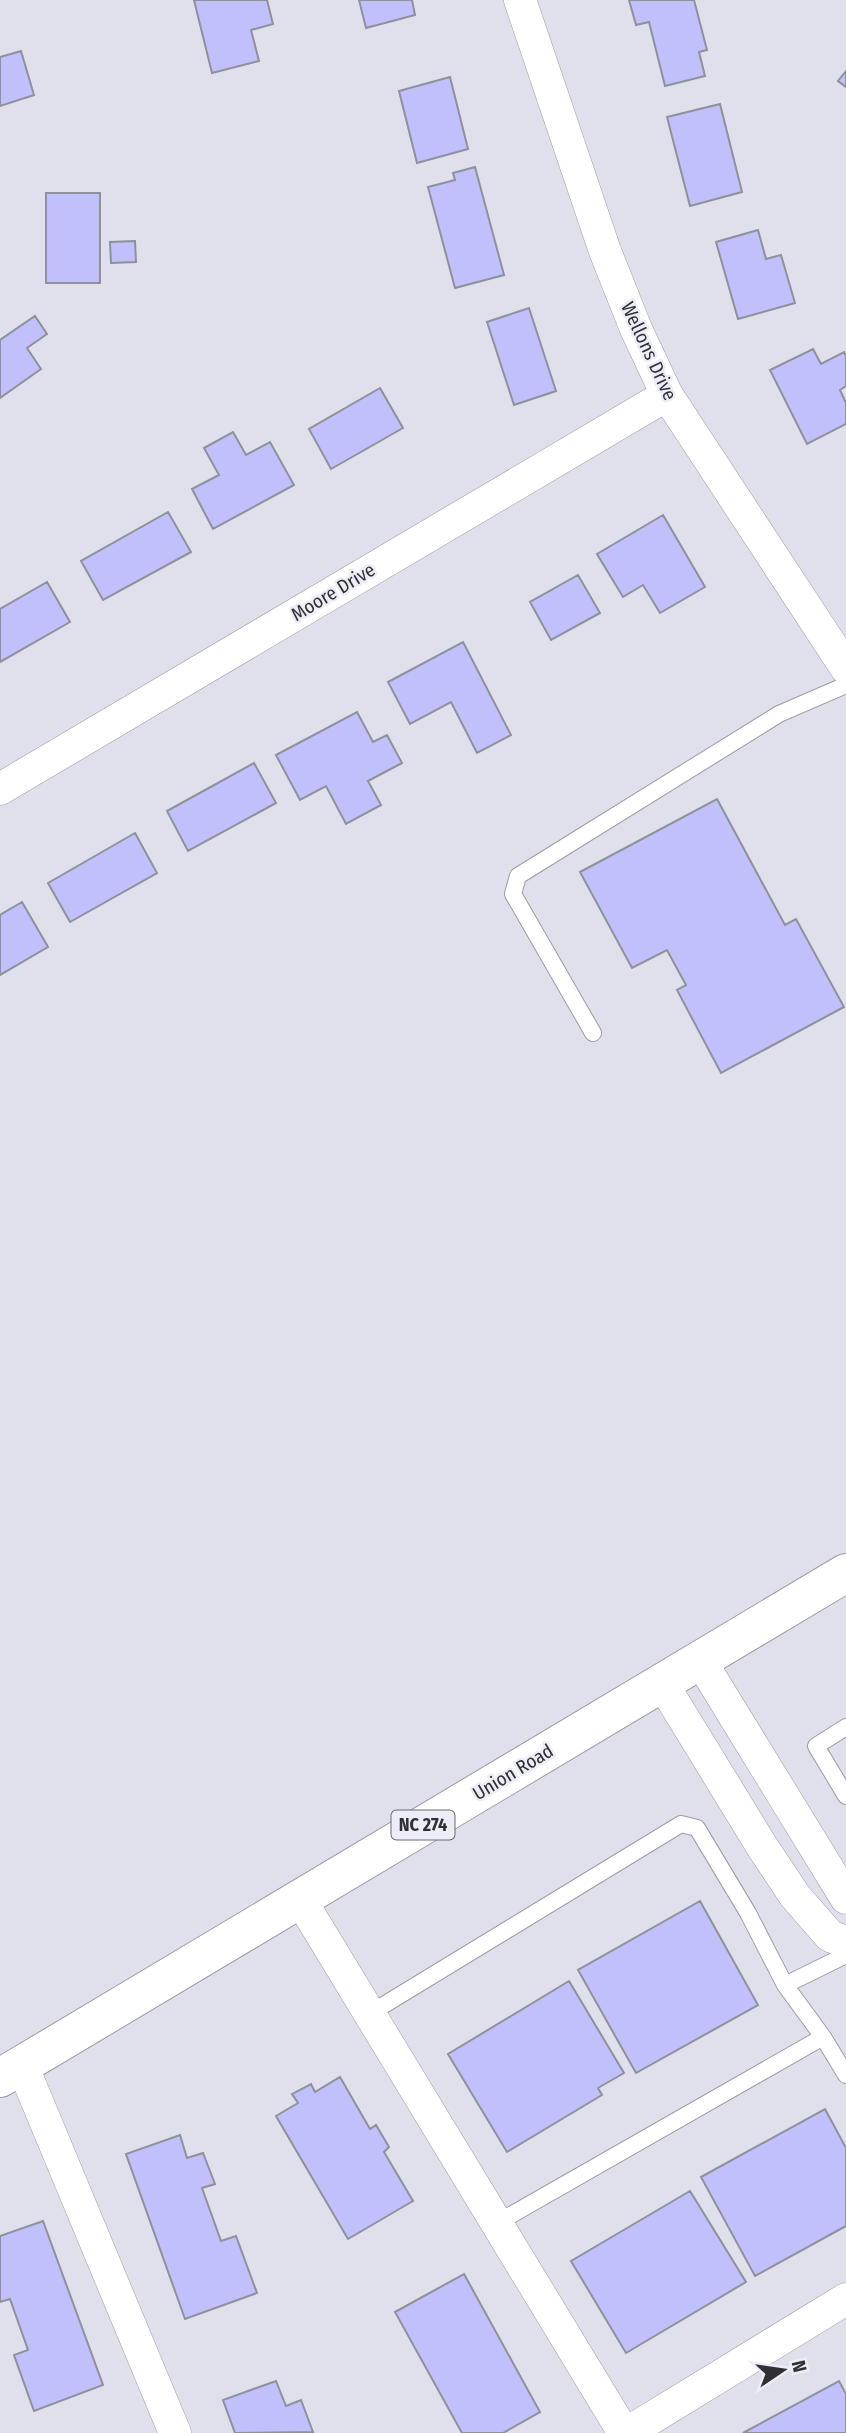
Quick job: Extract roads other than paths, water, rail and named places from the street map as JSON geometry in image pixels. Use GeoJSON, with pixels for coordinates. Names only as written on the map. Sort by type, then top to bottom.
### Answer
{"type":"FeatureCollection","features":[{"type":"Feature","properties":{"kind":"main road","name":"Union Road"},"geometry":{"type":"LineString","coordinates":[[11,2071],[846,1573]]}},
{"type":"Feature","properties":{"kind":"street","name":"Wellons Drive"},"geometry":{"type":"LineString","coordinates":[[520,0],[605,251],[636,329],[667,395],[846,668]]}},
{"type":"Feature","properties":{"kind":"street","name":"Moore Drive"},"geometry":{"type":"LineString","coordinates":[[0,789],[667,395]]}},
{"type":"Feature","properties":{"kind":"street"},"geometry":{"type":"LineString","coordinates":[[700,1660],[846,1898]]}},
{"type":"Feature","properties":{"kind":"street"},"geometry":{"type":"LineString","coordinates":[[662,1683],[795,1896],[830,1936],[846,1942]]}},
{"type":"Feature","properties":{"kind":"street"},"geometry":{"type":"LineString","coordinates":[[300,1899],[626,2433],[846,2300]]}},
{"type":"Feature","properties":{"kind":"street"},"geometry":{"type":"LineString","coordinates":[[11,2071],[175,2433]]}},
{"type":"Feature","properties":{"kind":"lane"},"geometry":{"type":"LineString","coordinates":[[593,1033],[513,894],[518,876],[779,714],[846,685]]}},
{"type":"Feature","properties":{"kind":"lane"},"geometry":{"type":"LineString","coordinates":[[846,1727],[816,1746],[846,1796]]}},
{"type":"Feature","properties":{"kind":"lane"},"geometry":{"type":"LineString","coordinates":[[369,2014],[681,1824],[697,1828],[748,1913],[785,1985],[823,2036],[846,2076]]}},
{"type":"Feature","properties":{"kind":"lane"},"geometry":{"type":"LineString","coordinates":[[785,1985],[846,1955]]}},
{"type":"Feature","properties":{"kind":"lane"},"geometry":{"type":"LineString","coordinates":[[497,2223],[823,2036]]}}]}
